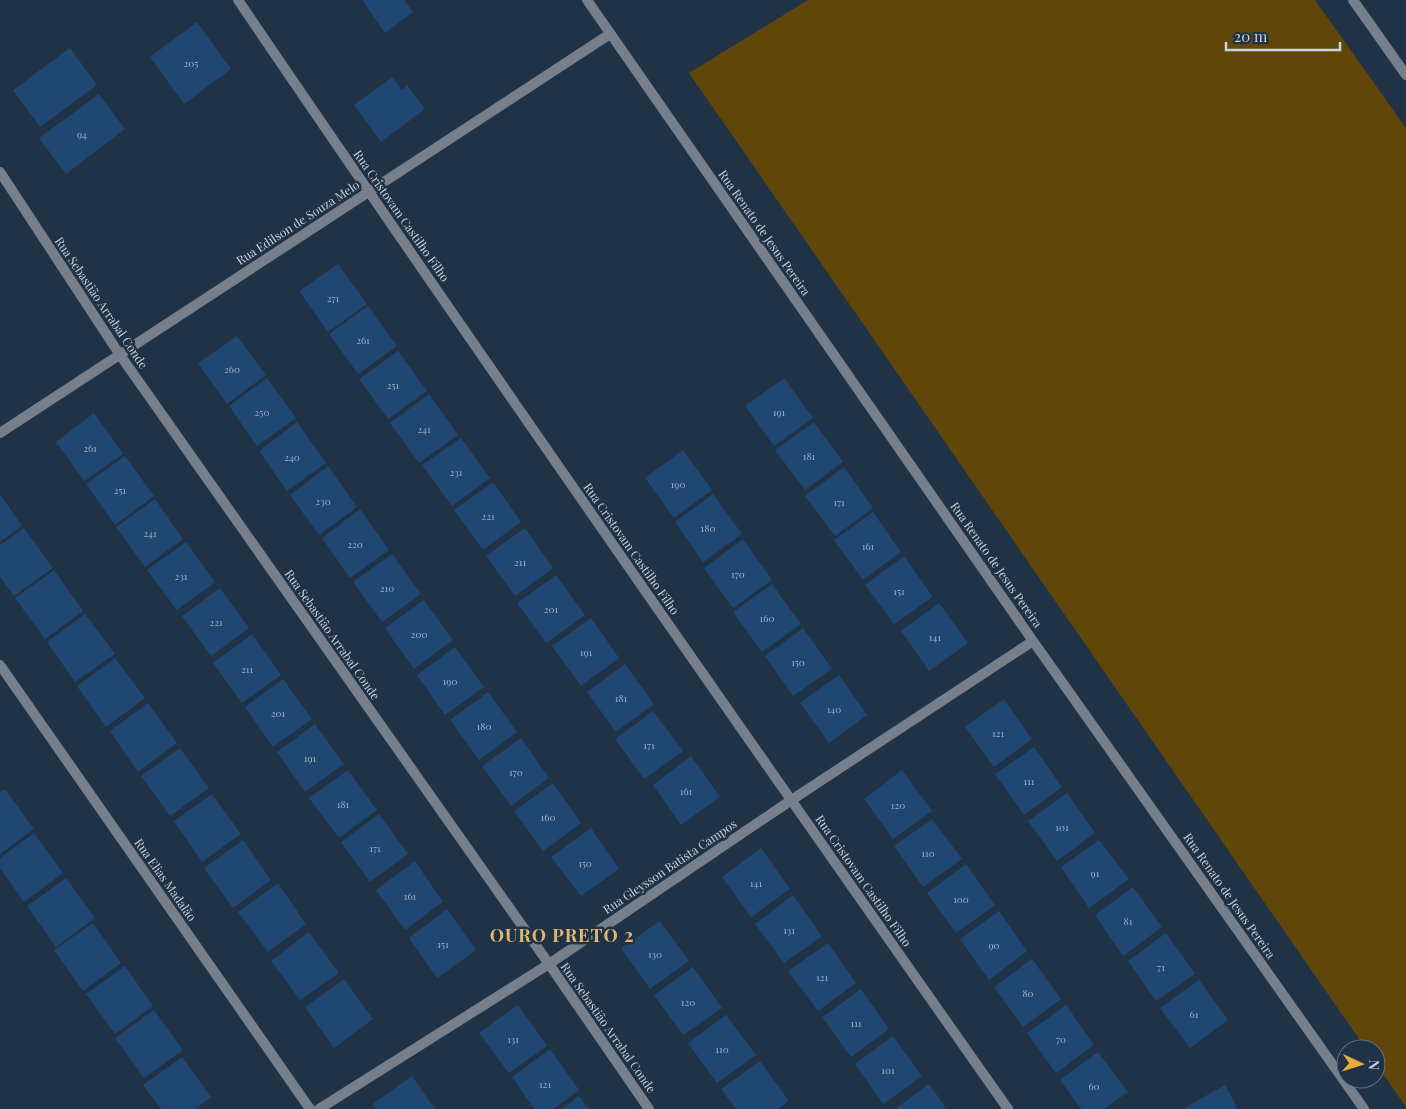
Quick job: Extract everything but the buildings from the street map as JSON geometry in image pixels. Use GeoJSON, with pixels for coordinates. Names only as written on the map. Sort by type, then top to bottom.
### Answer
{"type":"FeatureCollection","features":[{"type":"Feature","properties":{"kind":"street","name":"Rua Cristovam Castilho Filho"},"geometry":{"type":"LineString","coordinates":[[238,0],[790,800],[1008,1109]]}},
{"type":"Feature","properties":{"kind":"street","name":"Rua Renato de Jesus Pereira"},"geometry":{"type":"LineString","coordinates":[[587,0],[1033,641],[1364,1109]]}},
{"type":"Feature","properties":{"kind":"street"},"geometry":{"type":"LineString","coordinates":[[1353,0],[1406,75]]}},
{"type":"Feature","properties":{"kind":"street","name":"Rua Edilson de Souza Melo"},"geometry":{"type":"LineString","coordinates":[[0,433],[610,34]]}},
{"type":"Feature","properties":{"kind":"street","name":"Rua Sebastião Arrabal Conde"},"geometry":{"type":"LineString","coordinates":[[0,172],[120,355],[649,1109]]}},
{"type":"Feature","properties":{"kind":"street","name":"Rua Gleysson Batista Campos"},"geometry":{"type":"LineString","coordinates":[[319,1109],[549,964],[790,800],[1033,641]]}},
{"type":"Feature","properties":{"kind":"street","name":"Rua Elias Madalão"},"geometry":{"type":"LineString","coordinates":[[0,665],[310,1109]]}},
{"type":"Feature","properties":{"kind":"shaded area"},"geometry":{"type":"Polygon","coordinates":[[[808,0],[1315,0],[1406,128],[1406,1107],[1386,1078],[1386,1039],[1359,1039],[689,73],[808,0]]]}},
{"type":"Feature","properties":{"kind":"district","name":"OURO PRETO 2"},"geometry":{"type":"Point","coordinates":[562,936]}}]}
